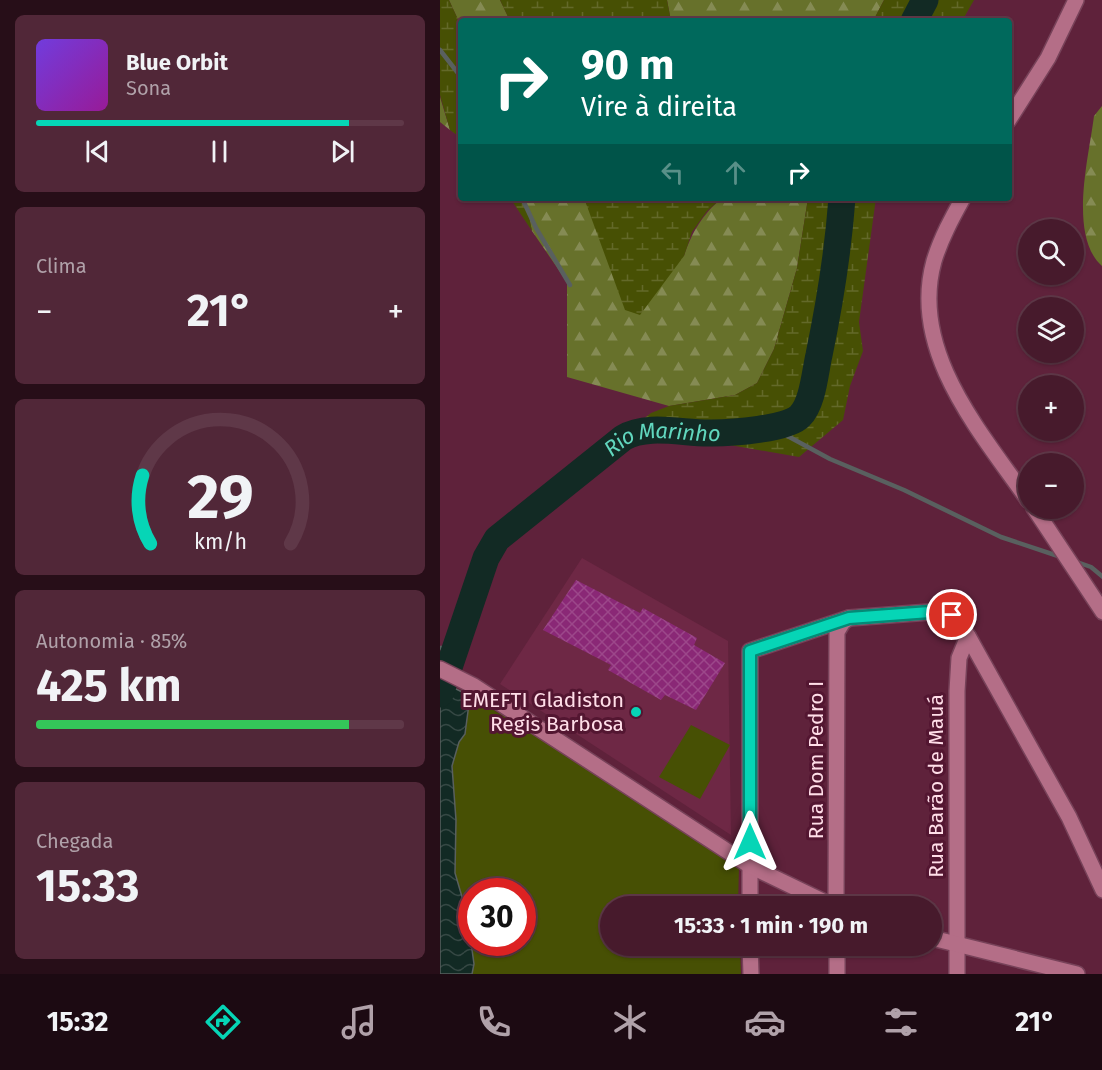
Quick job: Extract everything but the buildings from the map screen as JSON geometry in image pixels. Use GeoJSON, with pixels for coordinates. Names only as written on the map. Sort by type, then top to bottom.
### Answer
{"type":"FeatureCollection","features":[{"type":"Feature","properties":{"kind":"street"},"geometry":{"type":"LineString","coordinates":[[1012,114],[1048,58],[1076,0]]}},
{"type":"Feature","properties":{"kind":"street"},"geometry":{"type":"LineString","coordinates":[[961,201],[946,229],[934,262],[929,296],[931,322],[946,376],[1018,485]]}},
{"type":"Feature","properties":{"kind":"street"},"geometry":{"type":"LineString","coordinates":[[1042,519],[1103,612]]}},
{"type":"Feature","properties":{"kind":"street"},"geometry":{"type":"LineString","coordinates":[[750,896],[750,651],[849,618],[943,611],[952,615],[968,636],[1069,817],[1103,890]]}},
{"type":"Feature","properties":{"kind":"street","name":"Rua Dom Pedro I"},"geometry":{"type":"LineString","coordinates":[[835,896],[837,633],[843,621],[849,618]]}},
{"type":"Feature","properties":{"kind":"street","name":"Rua Barão de Mauá"},"geometry":{"type":"LineString","coordinates":[[958,974],[957,673],[959,658],[968,636]]}},
{"type":"Feature","properties":{"kind":"street"},"geometry":{"type":"LineString","coordinates":[[440,669],[474,686],[750,866],[814,896]]}},
{"type":"Feature","properties":{"kind":"street"},"geometry":{"type":"LineString","coordinates":[[942,941],[1077,974]]}},
{"type":"Feature","properties":{"kind":"street"},"geometry":{"type":"LineString","coordinates":[[750,956],[750,974]]}},
{"type":"Feature","properties":{"kind":"street"},"geometry":{"type":"LineString","coordinates":[[837,956],[837,974]]}},
{"type":"Feature","properties":{"kind":"shaded area","name":"EMEFTI Gladiston Regis Barbosa"},"geometry":{"type":"Polygon","coordinates":[[[582,558],[728,641],[731,835],[500,684],[582,558]]]}},
{"type":"Feature","properties":{"kind":"green space"},"geometry":{"type":"Polygon","coordinates":[[[440,0],[449,0],[458,20],[458,136],[450,130],[440,95],[440,0]]]}},
{"type":"Feature","properties":{"kind":"green space"},"geometry":{"type":"Polygon","coordinates":[[[449,0],[500,0],[509,18],[458,18],[449,0]]]}},
{"type":"Feature","properties":{"kind":"green space"},"geometry":{"type":"Polygon","coordinates":[[[500,0],[667,0],[670,18],[509,18],[500,0]]]}},
{"type":"Feature","properties":{"kind":"green space"},"geometry":{"type":"Polygon","coordinates":[[[667,0],[884,0],[875,18],[670,18],[667,0]]]}},
{"type":"Feature","properties":{"kind":"green space"},"geometry":{"type":"Polygon","coordinates":[[[884,0],[974,0],[964,18],[875,18],[884,0]]]}},
{"type":"Feature","properties":{"kind":"green space"},"geometry":{"type":"Polygon","coordinates":[[[440,97],[450,130],[440,122],[440,97]]]}},
{"type":"Feature","properties":{"kind":"green space"},"geometry":{"type":"Polygon","coordinates":[[[1102,106],[1102,266],[1092,253],[1086,236],[1083,216],[1085,174],[1094,116],[1102,106]]]}},
{"type":"Feature","properties":{"kind":"green space"},"geometry":{"type":"Polygon","coordinates":[[[512,201],[526,201],[532,231],[512,201]]]}},
{"type":"Feature","properties":{"kind":"green space"},"geometry":{"type":"Polygon","coordinates":[[[526,201],[585,201],[596,226],[684,256],[698,224],[719,201],[808,201],[797,268],[774,349],[757,383],[735,395],[669,406],[567,377],[567,282],[532,231],[526,201]]]}},
{"type":"Feature","properties":{"kind":"green space"},"geometry":{"type":"Polygon","coordinates":[[[585,201],[719,201],[707,211],[692,232],[684,256],[640,315],[625,310],[585,201]]]}},
{"type":"Feature","properties":{"kind":"green space"},"geometry":{"type":"Polygon","coordinates":[[[808,201],[876,201],[859,322],[863,351],[850,386],[843,420],[799,457],[678,436],[622,436],[651,413],[669,406],[735,395],[757,383],[774,349],[797,268],[808,201]]]}},
{"type":"Feature","properties":{"kind":"green space"},"geometry":{"type":"Polygon","coordinates":[[[470,696],[650,804],[739,866],[738,896],[600,896],[600,956],[740,956],[741,974],[472,974],[473,956],[536,956],[536,878],[458,878],[458,884],[455,873],[456,820],[452,765],[459,742],[465,734],[470,696]]]}},
{"type":"Feature","properties":{"kind":"green space"},"geometry":{"type":"Polygon","coordinates":[[[691,725],[730,745],[700,799],[659,777],[691,725]]]}},
{"type":"Feature","properties":{"kind":"water"},"geometry":{"type":"Polygon","coordinates":[[[440,681],[470,696],[465,734],[459,742],[452,766],[456,820],[455,873],[458,883],[458,956],[473,956],[474,964],[472,974],[440,974],[440,681]]]}},
{"type":"Feature","properties":{"kind":"waterway","name":"Rio Marinho"},"geometry":{"type":"LineString","coordinates":[[916,18],[925,0]]}},
{"type":"Feature","properties":{"kind":"waterway"},"geometry":{"type":"LineString","coordinates":[[440,50],[458,73]]}},
{"type":"Feature","properties":{"kind":"waterway"},"geometry":{"type":"LineString","coordinates":[[523,201],[536,228],[570,285]]}},
{"type":"Feature","properties":{"kind":"waterway","name":"Rio Marinho"},"geometry":{"type":"LineString","coordinates":[[440,694],[486,558],[497,539],[623,438],[655,430],[712,433],[759,429],[784,424],[800,416],[808,403],[815,378],[836,257],[842,201]]}},
{"type":"Feature","properties":{"kind":"waterway"},"geometry":{"type":"LineString","coordinates":[[769,426],[830,459],[904,490],[1001,537],[1061,557]]}},
{"type":"Feature","properties":{"kind":"waterway"},"geometry":{"type":"LineString","coordinates":[[1074,561],[1091,567],[1103,577]]}},
{"type":"Feature","properties":{"kind":"waterway"},"geometry":{"type":"LineString","coordinates":[[440,648],[455,648]]}},
{"type":"Feature","properties":{"kind":"place","name":"EMEFTI Gladiston Regis Barbosa"},"geometry":{"type":"Point","coordinates":[636,712]}},
{"type":"Feature","properties":{"kind":"route"},"geometry":{"type":"LineString","coordinates":[[750,842],[750,651],[849,618],[943,611],[952,615]]}}]}
